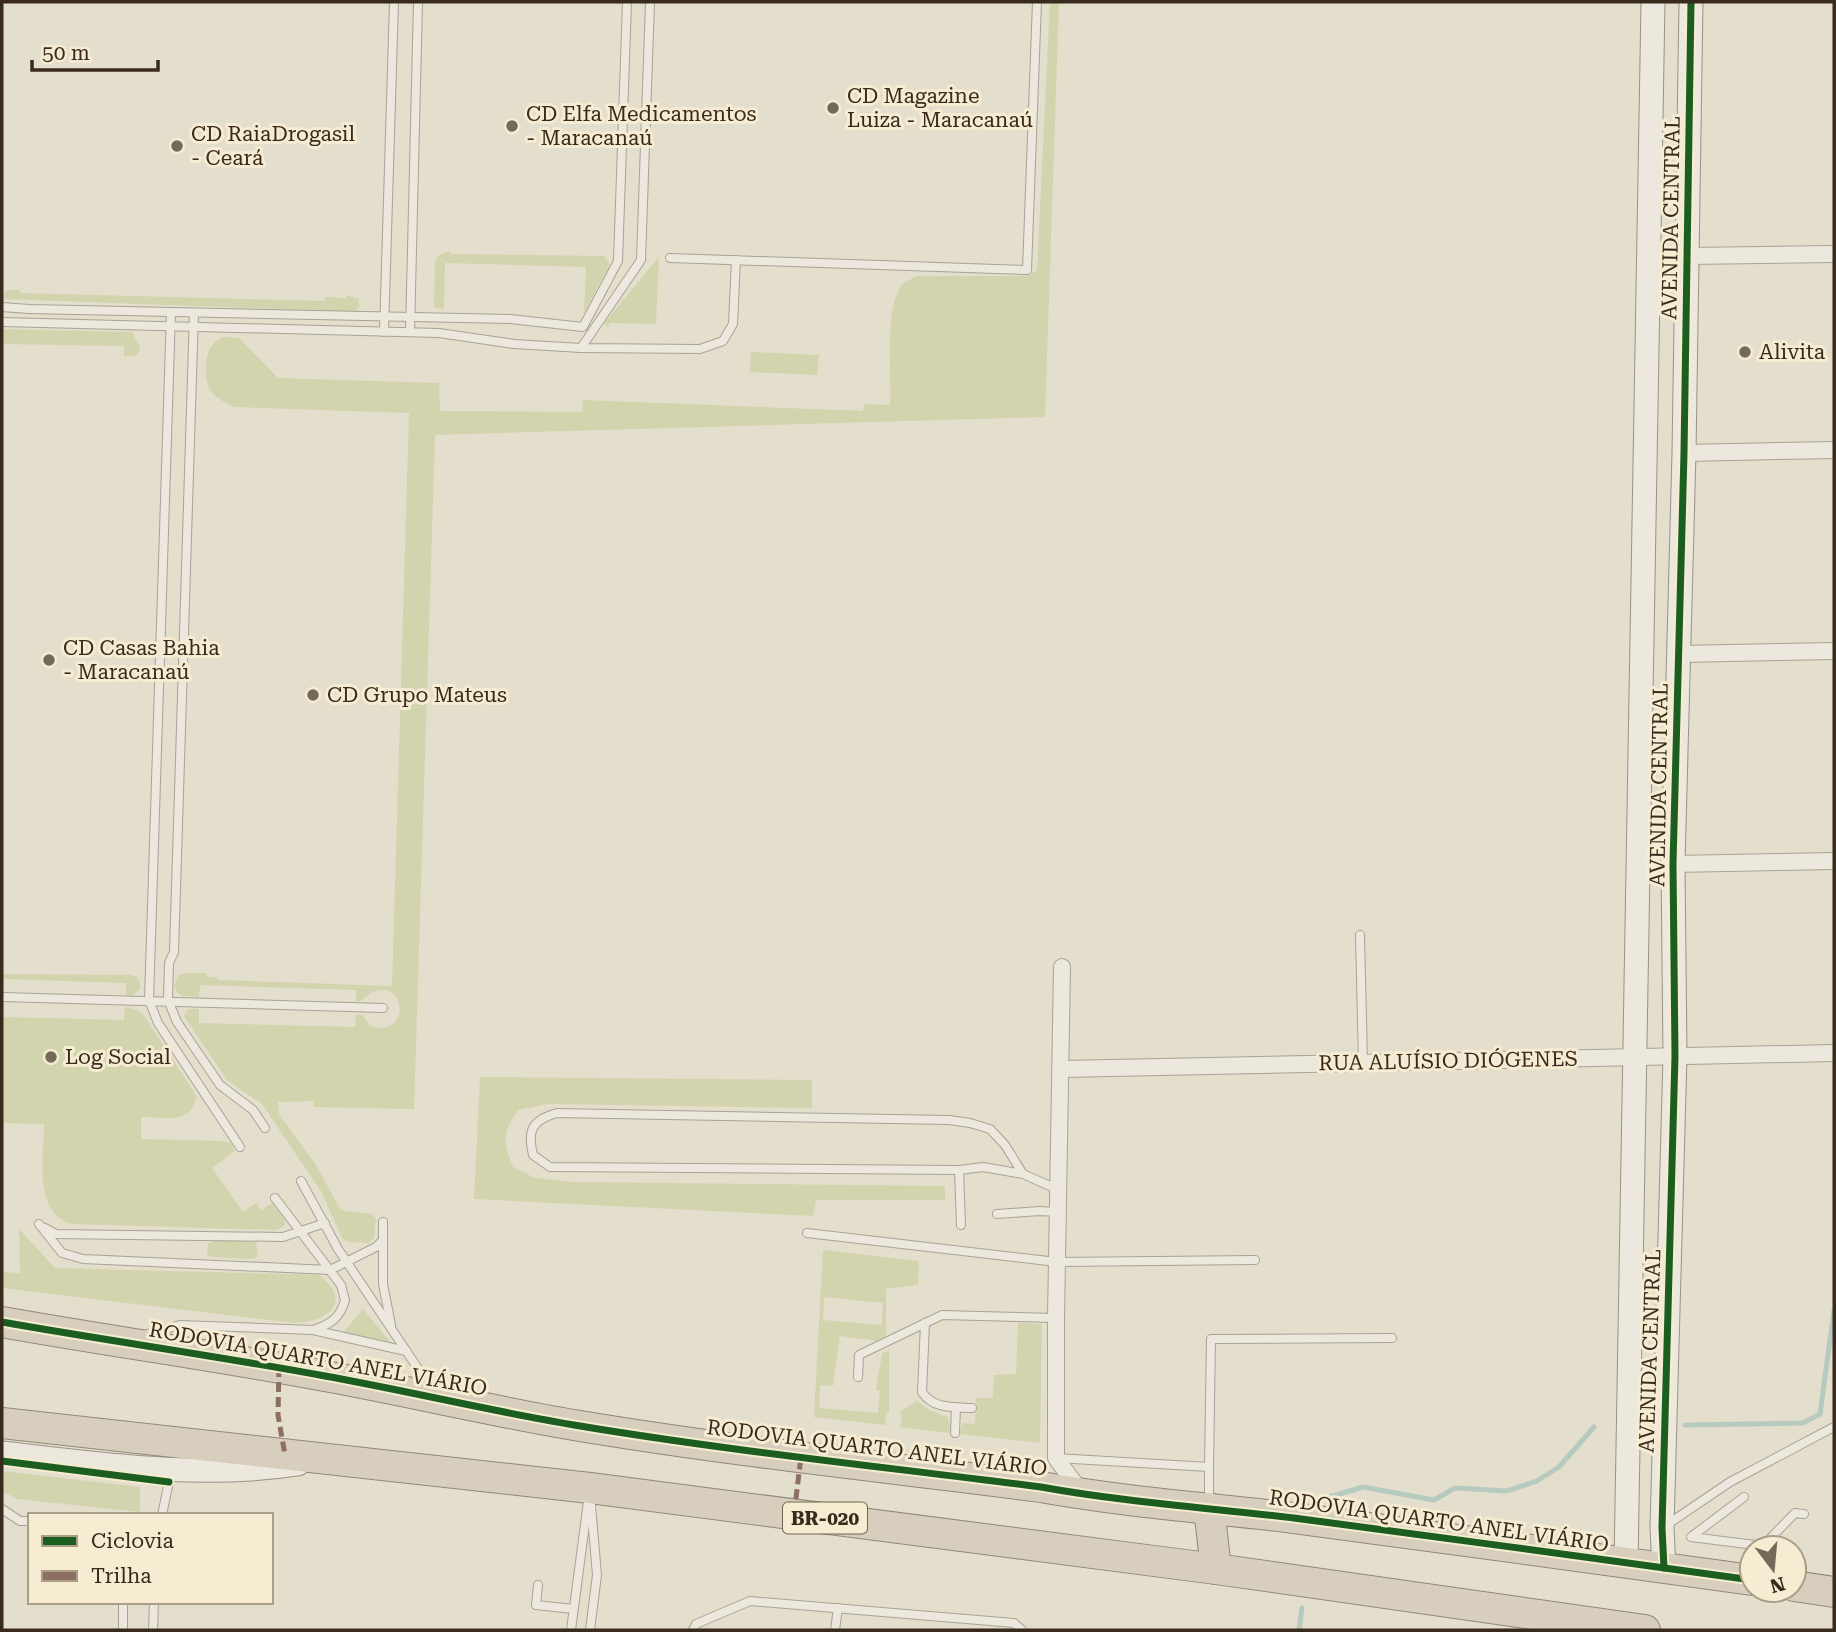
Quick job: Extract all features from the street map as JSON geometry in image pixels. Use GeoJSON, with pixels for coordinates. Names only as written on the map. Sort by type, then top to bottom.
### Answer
{"type":"FeatureCollection","features":[{"type":"Feature","properties":{"kind":"highway","name":"RODOVIA QUARTO ANEL VIÁRIO"},"geometry":{"type":"LineString","coordinates":[[2,1322],[116,1342],[210,1354],[572,1424],[749,1450],[1626,1564],[1738,1572]]}},
{"type":"Feature","properties":{"kind":"highway","name":"BR-020"},"geometry":{"type":"LineString","coordinates":[[2,1423],[590,1488],[1216,1569],[1645,1630]]}},
{"type":"Feature","properties":{"kind":"highway"},"geometry":{"type":"LineString","coordinates":[[1209,1508],[1216,1569]]}},
{"type":"Feature","properties":{"kind":"highway"},"geometry":{"type":"LineString","coordinates":[[1808,1588],[1834,1592]]}},
{"type":"Feature","properties":{"kind":"street","name":"AVENIDA CENTRAL"},"geometry":{"type":"LineString","coordinates":[[1626,1564],[1653,2]]}},
{"type":"Feature","properties":{"kind":"street","name":"AVENIDA CENTRAL"},"geometry":{"type":"LineString","coordinates":[[1664,1568],[1662,1528],[1675,1056],[1673,864],[1684,453],[1691,2]]}},
{"type":"Feature","properties":{"kind":"street"},"geometry":{"type":"LineString","coordinates":[[1688,256],[1834,254]]}},
{"type":"Feature","properties":{"kind":"street"},"geometry":{"type":"LineString","coordinates":[[1684,453],[1834,450]]}},
{"type":"Feature","properties":{"kind":"street"},"geometry":{"type":"LineString","coordinates":[[1679,654],[1834,650]]}},
{"type":"Feature","properties":{"kind":"street"},"geometry":{"type":"LineString","coordinates":[[1673,864],[1834,861]]}},
{"type":"Feature","properties":{"kind":"street"},"geometry":{"type":"LineString","coordinates":[[1062,967],[1056,1458],[1083,1494]]}},
{"type":"Feature","properties":{"kind":"street","name":"RUA ALUÍSIO DIÓGENES"},"geometry":{"type":"LineString","coordinates":[[1062,1069],[1834,1053]]}},
{"type":"Feature","properties":{"kind":"street"},"geometry":{"type":"LineString","coordinates":[[2,1453],[172,1469],[243,1470],[329,1459]]}},
{"type":"Feature","properties":{"kind":"lane"},"geometry":{"type":"LineString","coordinates":[[384,332],[394,2]]}},
{"type":"Feature","properties":{"kind":"lane"},"geometry":{"type":"LineString","coordinates":[[410,332],[418,2]]}},
{"type":"Feature","properties":{"kind":"lane"},"geometry":{"type":"LineString","coordinates":[[2,307],[510,319],[583,327],[618,261],[627,2]]}},
{"type":"Feature","properties":{"kind":"lane"},"geometry":{"type":"LineString","coordinates":[[580,348],[641,260],[649,2]]}},
{"type":"Feature","properties":{"kind":"lane"},"geometry":{"type":"LineString","coordinates":[[670,258],[1027,270],[1037,2]]}},
{"type":"Feature","properties":{"kind":"lane"},"geometry":{"type":"LineString","coordinates":[[2,321],[439,333],[514,344],[580,348],[700,349],[723,341],[733,324],[736,260]]}},
{"type":"Feature","properties":{"kind":"lane"},"geometry":{"type":"LineString","coordinates":[[171,312],[149,1000],[158,1023],[240,1147]]}},
{"type":"Feature","properties":{"kind":"lane"},"geometry":{"type":"LineString","coordinates":[[194,313],[175,938],[169,963],[168,1000],[177,1022],[220,1085],[253,1110],[265,1128]]}},
{"type":"Feature","properties":{"kind":"lane"},"geometry":{"type":"LineString","coordinates":[[1360,935],[1363,1063]]}},
{"type":"Feature","properties":{"kind":"lane"},"geometry":{"type":"LineString","coordinates":[[2,997],[383,1008]]}},
{"type":"Feature","properties":{"kind":"lane"},"geometry":{"type":"LineString","coordinates":[[1023,1174],[1005,1145],[989,1129],[971,1123],[557,1112],[541,1117],[531,1129],[533,1155],[550,1167],[958,1170],[983,1167],[1023,1174],[1059,1190]]}},
{"type":"Feature","properties":{"kind":"lane"},"geometry":{"type":"LineString","coordinates":[[958,1170],[961,1225]]}},
{"type":"Feature","properties":{"kind":"lane"},"geometry":{"type":"LineString","coordinates":[[301,1181],[345,1260],[436,1396]]}},
{"type":"Feature","properties":{"kind":"lane"},"geometry":{"type":"LineString","coordinates":[[275,1198],[341,1285],[345,1300],[337,1318],[326,1326],[313,1330]]}},
{"type":"Feature","properties":{"kind":"lane"},"geometry":{"type":"LineString","coordinates":[[997,1214],[1058,1212]]}},
{"type":"Feature","properties":{"kind":"lane"},"geometry":{"type":"LineString","coordinates":[[383,1222],[384,1294],[392,1331]]}},
{"type":"Feature","properties":{"kind":"lane"},"geometry":{"type":"LineString","coordinates":[[325,1223],[283,1237],[56,1234],[39,1224],[62,1253],[83,1259],[330,1269],[376,1247],[382,1241]]}},
{"type":"Feature","properties":{"kind":"lane"},"geometry":{"type":"LineString","coordinates":[[807,1233],[1057,1262],[1255,1260]]}},
{"type":"Feature","properties":{"kind":"lane"},"geometry":{"type":"LineString","coordinates":[[858,1377],[859,1355],[942,1315],[1056,1318]]}},
{"type":"Feature","properties":{"kind":"lane"},"geometry":{"type":"LineString","coordinates":[[925,1323],[922,1392],[927,1400],[938,1406],[972,1408]]}},
{"type":"Feature","properties":{"kind":"lane"},"geometry":{"type":"LineString","coordinates":[[116,1342],[180,1325],[313,1330],[406,1351]]}},
{"type":"Feature","properties":{"kind":"lane"},"geometry":{"type":"LineString","coordinates":[[1209,1508],[1211,1339],[1392,1338]]}},
{"type":"Feature","properties":{"kind":"lane"},"geometry":{"type":"LineString","coordinates":[[955,1433],[956,1407]]}},
{"type":"Feature","properties":{"kind":"lane"},"geometry":{"type":"LineString","coordinates":[[1662,1528],[1730,1482],[1834,1427]]}},
{"type":"Feature","properties":{"kind":"lane"},"geometry":{"type":"LineString","coordinates":[[1056,1458],[1209,1467]]}},
{"type":"Feature","properties":{"kind":"lane"},"geometry":{"type":"LineString","coordinates":[[162,1513],[172,1469]]}},
{"type":"Feature","properties":{"kind":"lane"},"geometry":{"type":"LineString","coordinates":[[571,1630],[590,1488]]}},
{"type":"Feature","properties":{"kind":"lane"},"geometry":{"type":"LineString","coordinates":[[590,1488],[597,1575],[590,1630]]}},
{"type":"Feature","properties":{"kind":"lane"},"geometry":{"type":"LineString","coordinates":[[1738,1544],[1691,1537],[1744,1497]]}},
{"type":"Feature","properties":{"kind":"lane"},"geometry":{"type":"LineString","coordinates":[[2,1508],[20,1521],[28,1521]]}},
{"type":"Feature","properties":{"kind":"lane"},"geometry":{"type":"LineString","coordinates":[[1775,1534],[1795,1513],[1804,1514]]}},
{"type":"Feature","properties":{"kind":"lane"},"geometry":{"type":"LineString","coordinates":[[538,1585],[536,1605],[573,1609]]}},
{"type":"Feature","properties":{"kind":"lane"},"geometry":{"type":"LineString","coordinates":[[693,1630],[696,1624],[750,1601],[1014,1623],[1022,1630]]}},
{"type":"Feature","properties":{"kind":"lane"},"geometry":{"type":"LineString","coordinates":[[123,1630],[124,1604]]}},
{"type":"Feature","properties":{"kind":"lane"},"geometry":{"type":"LineString","coordinates":[[153,1630],[154,1604]]}},
{"type":"Feature","properties":{"kind":"lane"},"geometry":{"type":"LineString","coordinates":[[835,1630],[838,1608]]}},
{"type":"Feature","properties":{"kind":"green space"},"geometry":{"type":"Polygon","coordinates":[[[1050,2],[1059,2],[1045,417],[435,435],[414,1109],[314,1107],[314,1101],[278,1102],[279,1114],[316,1165],[339,1207],[345,1211],[372,1214],[376,1219],[374,1238],[368,1243],[347,1242],[342,1238],[322,1193],[262,1104],[227,1080],[184,1016],[188,1009],[199,1009],[199,1023],[355,1027],[356,1015],[362,1015],[371,1026],[383,1028],[391,1025],[400,1012],[396,996],[389,991],[377,990],[356,1002],[356,990],[200,985],[199,997],[178,994],[174,985],[179,975],[207,973],[207,977],[217,977],[218,980],[392,986],[409,413],[234,407],[216,396],[209,387],[206,363],[211,347],[224,337],[239,338],[278,378],[439,383],[440,411],[582,412],[583,400],[863,411],[864,404],[890,405],[891,325],[896,295],[902,285],[916,276],[1018,276],[1029,275],[1037,270],[1050,2]]]}},
{"type":"Feature","properties":{"kind":"green space"},"geometry":{"type":"Polygon","coordinates":[[[450,251],[451,254],[604,256],[610,264],[584,313],[586,267],[445,263],[444,309],[436,308],[435,262],[439,255],[450,251]]]}},
{"type":"Feature","properties":{"kind":"green space"},"geometry":{"type":"Polygon","coordinates":[[[659,257],[656,324],[609,323],[609,327],[606,326],[605,322],[659,257]]]}},
{"type":"Feature","properties":{"kind":"green space"},"geometry":{"type":"Polygon","coordinates":[[[7,290],[20,290],[20,293],[325,301],[326,297],[346,298],[346,295],[359,299],[359,307],[355,312],[5,299],[3,294],[7,290]]]}},
{"type":"Feature","properties":{"kind":"green space"},"geometry":{"type":"Polygon","coordinates":[[[2,329],[132,332],[140,347],[134,356],[124,356],[124,346],[2,344],[2,329]]]}},
{"type":"Feature","properties":{"kind":"green space"},"geometry":{"type":"Polygon","coordinates":[[[751,352],[819,355],[817,375],[750,372],[751,352]]]}},
{"type":"Feature","properties":{"kind":"green space"},"geometry":{"type":"Polygon","coordinates":[[[2,974],[131,975],[137,977],[140,989],[133,995],[126,995],[126,983],[2,979],[2,974]]]}},
{"type":"Feature","properties":{"kind":"green space"},"geometry":{"type":"Polygon","coordinates":[[[125,1007],[143,1014],[196,1095],[194,1105],[183,1116],[141,1117],[141,1139],[230,1143],[235,1151],[212,1168],[243,1212],[256,1203],[261,1210],[272,1203],[284,1219],[285,1225],[277,1230],[72,1224],[59,1218],[51,1208],[43,1182],[44,1124],[2,1123],[2,1017],[124,1020],[125,1007]]]}},
{"type":"Feature","properties":{"kind":"green space"},"geometry":{"type":"Polygon","coordinates":[[[480,1077],[812,1080],[812,1108],[548,1104],[518,1110],[507,1131],[507,1151],[513,1167],[535,1178],[572,1182],[945,1186],[945,1200],[816,1200],[813,1216],[474,1199],[480,1077]]]}},
{"type":"Feature","properties":{"kind":"green space"},"geometry":{"type":"Polygon","coordinates":[[[19,1229],[55,1268],[319,1275],[329,1285],[335,1302],[325,1315],[293,1323],[2,1288],[2,1272],[20,1273],[19,1229]]]}},
{"type":"Feature","properties":{"kind":"green space"},"geometry":{"type":"Polygon","coordinates":[[[216,1240],[256,1242],[258,1256],[253,1259],[210,1257],[207,1253],[208,1244],[216,1240]]]}},
{"type":"Feature","properties":{"kind":"green space"},"geometry":{"type":"Polygon","coordinates":[[[823,1250],[919,1261],[918,1285],[886,1289],[886,1336],[876,1341],[840,1336],[833,1386],[820,1385],[819,1408],[878,1413],[880,1391],[876,1390],[882,1354],[889,1350],[889,1412],[886,1413],[885,1425],[814,1417],[823,1250]],[[824,1297],[823,1320],[882,1325],[883,1303],[824,1297]]]}},
{"type":"Feature","properties":{"kind":"green space"},"geometry":{"type":"Polygon","coordinates":[[[363,1309],[391,1343],[342,1334],[363,1309]]]}},
{"type":"Feature","properties":{"kind":"green space"},"geometry":{"type":"Polygon","coordinates":[[[1018,1323],[1042,1324],[1040,1443],[959,1434],[963,1423],[975,1424],[976,1398],[993,1398],[994,1375],[1016,1374],[1018,1323]]]}},
{"type":"Feature","properties":{"kind":"green space"},"geometry":{"type":"Polygon","coordinates":[[[917,1401],[927,1409],[947,1417],[949,1433],[900,1427],[902,1414],[898,1413],[917,1401]]]}},
{"type":"Feature","properties":{"kind":"green space"},"geometry":{"type":"Polygon","coordinates":[[[2,1471],[140,1487],[140,1512],[17,1499],[2,1491],[2,1471]]]}},
{"type":"Feature","properties":{"kind":"waterway"},"geometry":{"type":"LineString","coordinates":[[1685,1425],[1803,1423],[1820,1414],[1834,1310]]}},
{"type":"Feature","properties":{"kind":"waterway"},"geometry":{"type":"LineString","coordinates":[[1319,1500],[1363,1487],[1434,1500],[1455,1488],[1507,1491],[1537,1481],[1559,1467],[1594,1427]]}},
{"type":"Feature","properties":{"kind":"waterway"},"geometry":{"type":"LineString","coordinates":[[1299,1630],[1302,1608]]}},
{"type":"Feature","properties":{"kind":"marked path"},"geometry":{"type":"LineString","coordinates":[[279,1367],[278,1415],[285,1455]]}},
{"type":"Feature","properties":{"kind":"marked path"},"geometry":{"type":"LineString","coordinates":[[794,1514],[801,1457]]}},
{"type":"Feature","properties":{"kind":"cycle path"},"geometry":{"type":"LineString","coordinates":[[1664,1568],[1662,1528],[1675,1056],[1673,864],[1684,453],[1691,2]]}},
{"type":"Feature","properties":{"kind":"cycle path"},"geometry":{"type":"LineString","coordinates":[[2,1322],[285,1369],[632,1434],[1104,1497],[1294,1518],[1738,1578]]}},
{"type":"Feature","properties":{"kind":"cycle path"},"geometry":{"type":"LineString","coordinates":[[2,1461],[169,1482]]}},
{"type":"Feature","properties":{"kind":"place","name":"CD Magazine Luiza - Maracanaú"},"geometry":{"type":"Point","coordinates":[833,108]}},
{"type":"Feature","properties":{"kind":"place","name":"CD Elfa Medicamentos - Maracanaú"},"geometry":{"type":"Point","coordinates":[512,126]}},
{"type":"Feature","properties":{"kind":"place","name":"CD RaiaDrogasil - Ceará"},"geometry":{"type":"Point","coordinates":[177,146]}},
{"type":"Feature","properties":{"kind":"place","name":"Alivita"},"geometry":{"type":"Point","coordinates":[1745,352]}},
{"type":"Feature","properties":{"kind":"place","name":"CD Casas Bahia - Maracanaú"},"geometry":{"type":"Point","coordinates":[49,660]}},
{"type":"Feature","properties":{"kind":"place","name":"CD Grupo Mateus"},"geometry":{"type":"Point","coordinates":[313,695]}},
{"type":"Feature","properties":{"kind":"place","name":"Log Social"},"geometry":{"type":"Point","coordinates":[51,1057]}}]}
